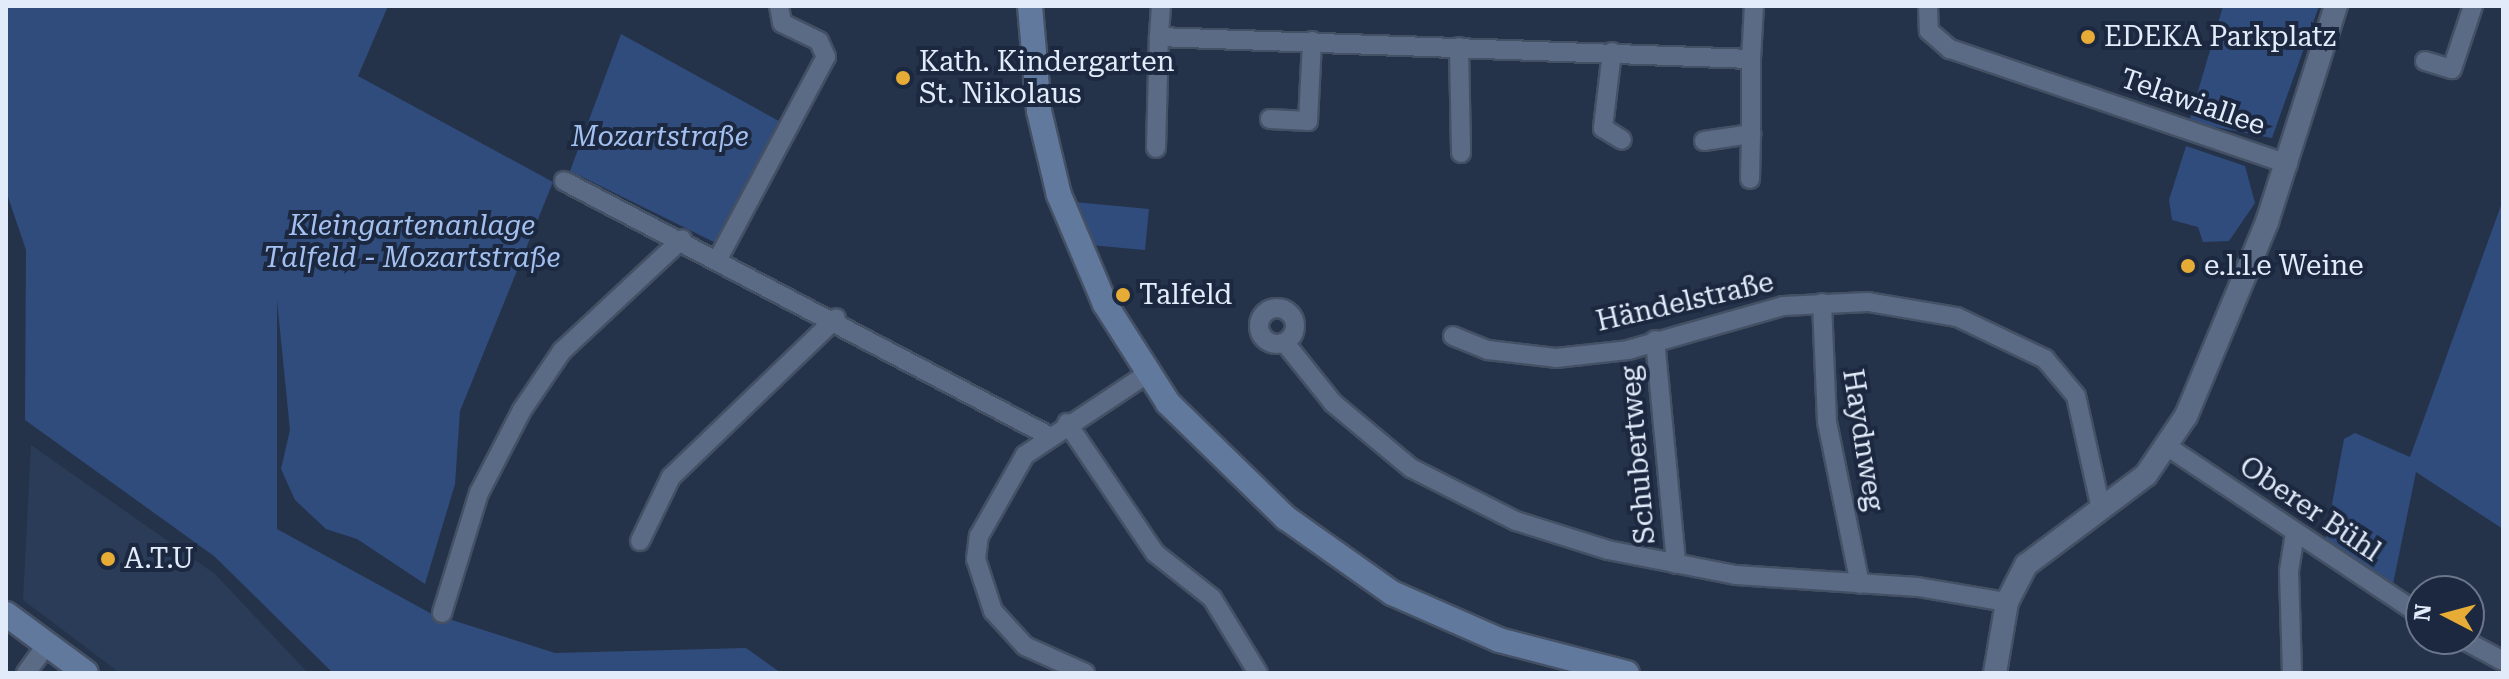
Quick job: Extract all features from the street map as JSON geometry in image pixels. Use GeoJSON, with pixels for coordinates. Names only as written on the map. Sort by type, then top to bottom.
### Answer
{"type":"FeatureCollection","features":[{"type":"Feature","properties":{"kind":"main road"},"geometry":{"type":"LineString","coordinates":[[1030,6],[1039,111],[1059,195],[1105,304],[1147,374],[1207,446],[1286,518],[1392,593],[1499,640],[1627,673]]}},
{"type":"Feature","properties":{"kind":"main road"},"geometry":{"type":"LineString","coordinates":[[6,614],[86,673]]}},
{"type":"Feature","properties":{"kind":"street"},"geometry":{"type":"LineString","coordinates":[[719,257],[826,57],[819,41],[782,23],[779,6]]}},
{"type":"Feature","properties":{"kind":"street"},"geometry":{"type":"LineString","coordinates":[[1156,148],[1161,6]]}},
{"type":"Feature","properties":{"kind":"street"},"geometry":{"type":"LineString","coordinates":[[1750,179],[1754,6]]}},
{"type":"Feature","properties":{"kind":"street","name":"Telawiallee"},"geometry":{"type":"LineString","coordinates":[[1928,6],[1929,31],[1950,49],[2288,164]]}},
{"type":"Feature","properties":{"kind":"street"},"geometry":{"type":"LineString","coordinates":[[1995,673],[2007,602],[2041,549],[2101,509],[2168,447],[2224,330],[2288,164],[2336,6]]}},
{"type":"Feature","properties":{"kind":"street"},"geometry":{"type":"LineString","coordinates":[[2425,61],[2452,69],[2473,6]]}},
{"type":"Feature","properties":{"kind":"street"},"geometry":{"type":"LineString","coordinates":[[1159,37],[1751,59]]}},
{"type":"Feature","properties":{"kind":"street"},"geometry":{"type":"LineString","coordinates":[[1270,119],[1308,121],[1312,41]]}},
{"type":"Feature","properties":{"kind":"street"},"geometry":{"type":"LineString","coordinates":[[1459,47],[1461,153]]}},
{"type":"Feature","properties":{"kind":"street"},"geometry":{"type":"LineString","coordinates":[[1612,52],[1603,128],[1622,140]]}},
{"type":"Feature","properties":{"kind":"street"},"geometry":{"type":"LineString","coordinates":[[1704,141],[1751,134]]}},
{"type":"Feature","properties":{"kind":"street"},"geometry":{"type":"LineString","coordinates":[[564,181],[836,318],[1049,436]]}},
{"type":"Feature","properties":{"kind":"street"},"geometry":{"type":"LineString","coordinates":[[442,613],[479,493],[522,410],[562,351],[682,239]]}},
{"type":"Feature","properties":{"kind":"street","name":"Händelstraße"},"geometry":{"type":"LineString","coordinates":[[1453,336],[1488,350],[1556,358],[1655,340],[1753,311],[1822,303],[1957,317],[2045,359],[2076,396],[2101,509]]}},
{"type":"Feature","properties":{"kind":"street","name":"Haydnweg"},"geometry":{"type":"LineString","coordinates":[[1822,303],[1827,422],[1860,584]]}},
{"type":"Feature","properties":{"kind":"street"},"geometry":{"type":"LineString","coordinates":[[640,541],[671,477],[836,318]]}},
{"type":"Feature","properties":{"kind":"street","name":"Schubertweg"},"geometry":{"type":"LineString","coordinates":[[1655,340],[1676,564]]}},
{"type":"Feature","properties":{"kind":"street"},"geometry":{"type":"LineString","coordinates":[[1285,343],[1342,411],[1445,488],[1516,521],[1676,564],[2007,602]]}},
{"type":"Feature","properties":{"kind":"street"},"geometry":{"type":"LineString","coordinates":[[1085,673],[1045,658],[1008,629],[993,611],[976,559],[1004,480],[1049,436],[1147,374]]}},
{"type":"Feature","properties":{"kind":"street"},"geometry":{"type":"LineString","coordinates":[[1067,423],[1155,553],[1212,598],[1258,673]]}},
{"type":"Feature","properties":{"kind":"street","name":"Oberer Bühl"},"geometry":{"type":"LineString","coordinates":[[2168,447],[2405,605]]}},
{"type":"Feature","properties":{"kind":"street"},"geometry":{"type":"LineString","coordinates":[[2292,673],[2289,571],[2295,534]]}},
{"type":"Feature","properties":{"kind":"street"},"geometry":{"type":"LineString","coordinates":[[26,673],[47,644]]}},
{"type":"Feature","properties":{"kind":"street"},"geometry":{"type":"LineString","coordinates":[[2485,651],[2503,661]]}},
{"type":"Feature","properties":{"kind":"shaded area"},"geometry":{"type":"Polygon","coordinates":[[[31,445],[215,574],[308,673],[120,673],[23,600],[31,445]]]}},
{"type":"Feature","properties":{"kind":"green space","name":"Kleingartenanlage Talfeld - Mozartstraße"},"geometry":{"type":"Polygon","coordinates":[[[6,6],[388,6],[358,76],[553,182],[460,411],[455,484],[425,584],[357,539],[326,529],[295,500],[281,469],[290,430],[277,300],[277,529],[430,613],[555,653],[746,648],[781,673],[333,673],[214,556],[25,420],[26,250],[6,191],[6,6]]]}},
{"type":"Feature","properties":{"kind":"green space"},"geometry":{"type":"Polygon","coordinates":[[[2223,6],[2319,6],[2272,138],[2189,122],[2223,6]]]}},
{"type":"Feature","properties":{"kind":"green space","name":"Mozartstraße"},"geometry":{"type":"Polygon","coordinates":[[[621,34],[788,126],[716,243],[570,171],[621,34]]]}},
{"type":"Feature","properties":{"kind":"green space"},"geometry":{"type":"Polygon","coordinates":[[[2186,146],[2245,166],[2255,203],[2229,241],[2203,242],[2198,227],[2172,220],[2169,200],[2186,146]]]}},
{"type":"Feature","properties":{"kind":"green space"},"geometry":{"type":"Polygon","coordinates":[[[2503,200],[2503,529],[2416,472],[2393,584],[2325,542],[2344,439],[2355,433],[2410,457],[2503,200]]]}},
{"type":"Feature","properties":{"kind":"green space"},"geometry":{"type":"Polygon","coordinates":[[[1074,202],[1149,209],[1145,250],[1090,245],[1074,202]]]}},
{"type":"Feature","properties":{"kind":"place","name":"EDEKA Parkplatz"},"geometry":{"type":"Point","coordinates":[2088,37]}},
{"type":"Feature","properties":{"kind":"place","name":"Kath. Kindergarten St. Nikolaus"},"geometry":{"type":"Point","coordinates":[903,78]}},
{"type":"Feature","properties":{"kind":"place","name":"e.l.l.e Weine"},"geometry":{"type":"Point","coordinates":[2188,266]}},
{"type":"Feature","properties":{"kind":"place","name":"Talfeld"},"geometry":{"type":"Point","coordinates":[1123,295]}},
{"type":"Feature","properties":{"kind":"place","name":"A.T.U"},"geometry":{"type":"Point","coordinates":[108,559]}}]}
